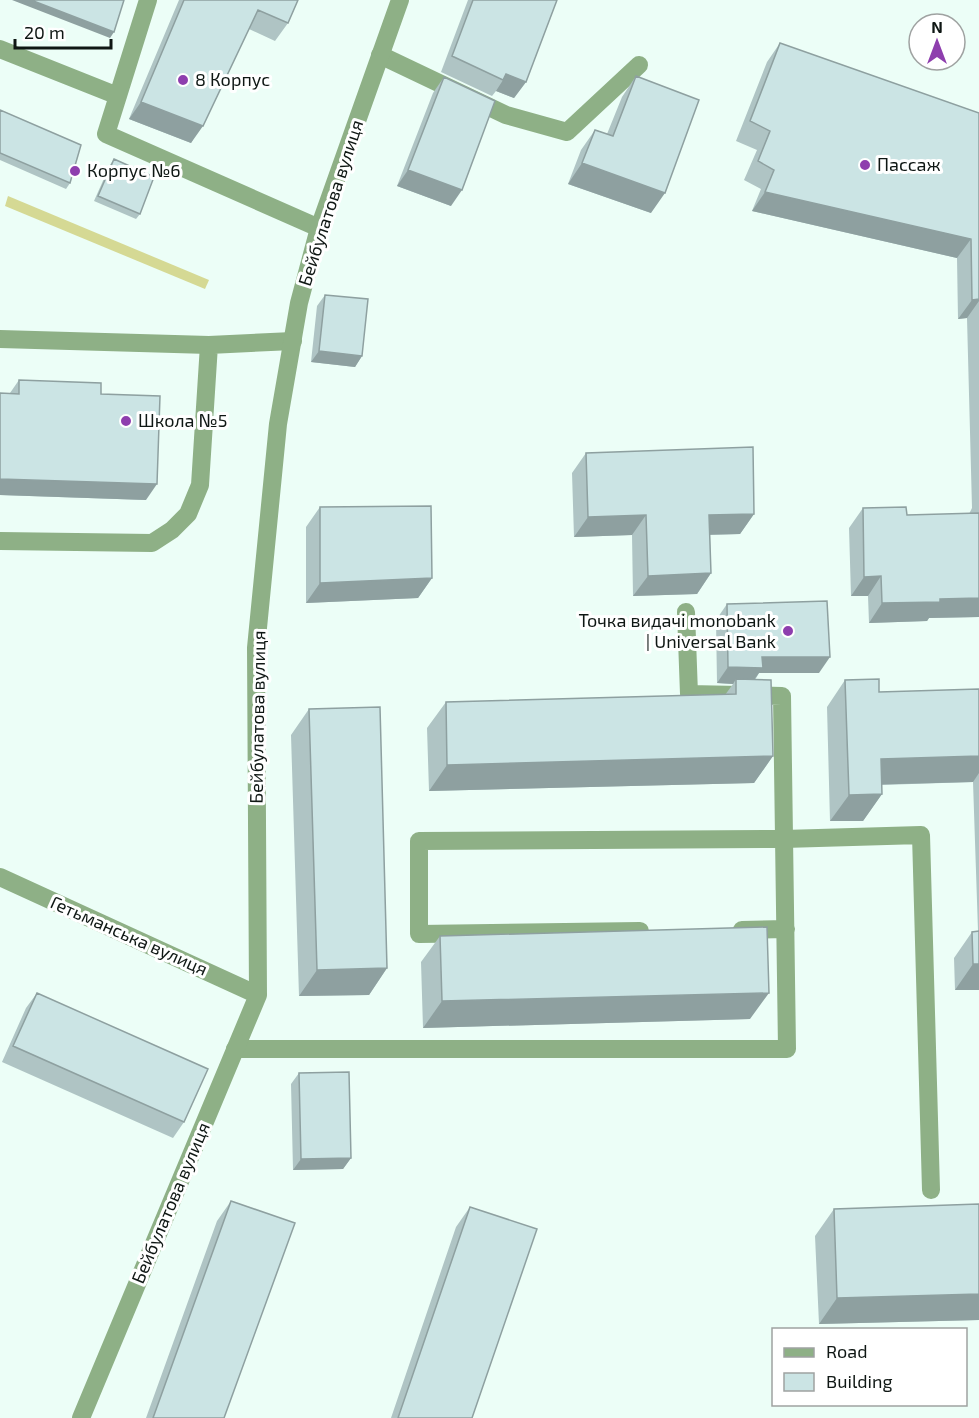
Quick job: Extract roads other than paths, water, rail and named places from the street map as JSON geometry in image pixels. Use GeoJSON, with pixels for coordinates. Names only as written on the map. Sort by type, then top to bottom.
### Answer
{"type":"FeatureCollection","features":[{"type":"Feature","properties":{"kind":"street"},"geometry":{"type":"LineString","coordinates":[[148,0],[106,134],[319,228]]}},
{"type":"Feature","properties":{"kind":"street","name":"Бейбулатова вулиця"},"geometry":{"type":"LineString","coordinates":[[81,1418],[258,994],[256,648],[278,424],[299,303],[319,228],[400,0]]}},
{"type":"Feature","properties":{"kind":"street"},"geometry":{"type":"LineString","coordinates":[[0,49],[118,96]]}},
{"type":"Feature","properties":{"kind":"street"},"geometry":{"type":"LineString","coordinates":[[380,55],[506,115],[567,132],[639,65]]}},
{"type":"Feature","properties":{"kind":"street"},"geometry":{"type":"LineString","coordinates":[[0,339],[209,345],[293,342]]}},
{"type":"Feature","properties":{"kind":"street"},"geometry":{"type":"LineString","coordinates":[[0,541],[152,543],[172,530],[188,514],[200,485],[209,345]]}},
{"type":"Feature","properties":{"kind":"street"},"geometry":{"type":"LineString","coordinates":[[235,1049],[787,1049],[782,696],[689,694],[686,612]]}},
{"type":"Feature","properties":{"kind":"street"},"geometry":{"type":"LineString","coordinates":[[656,931],[419,933],[419,841],[784,839],[921,835],[931,1190]]}},
{"type":"Feature","properties":{"kind":"street","name":"Гетьманська вулиця"},"geometry":{"type":"LineString","coordinates":[[0,877],[258,994]]}},
{"type":"Feature","properties":{"kind":"street"},"geometry":{"type":"LineString","coordinates":[[726,930],[786,929]]}},
{"type":"Feature","properties":{"kind":"place","name":"8 Корпус"},"geometry":{"type":"Point","coordinates":[183,80]}},
{"type":"Feature","properties":{"kind":"place","name":"Пассаж"},"geometry":{"type":"Point","coordinates":[865,165]}},
{"type":"Feature","properties":{"kind":"place","name":"Корпус №6"},"geometry":{"type":"Point","coordinates":[75,171]}},
{"type":"Feature","properties":{"kind":"place","name":"Школа №5"},"geometry":{"type":"Point","coordinates":[126,421]}},
{"type":"Feature","properties":{"kind":"place","name":"Точка видачі monobank | Universal Bank"},"geometry":{"type":"Point","coordinates":[788,631]}}]}
